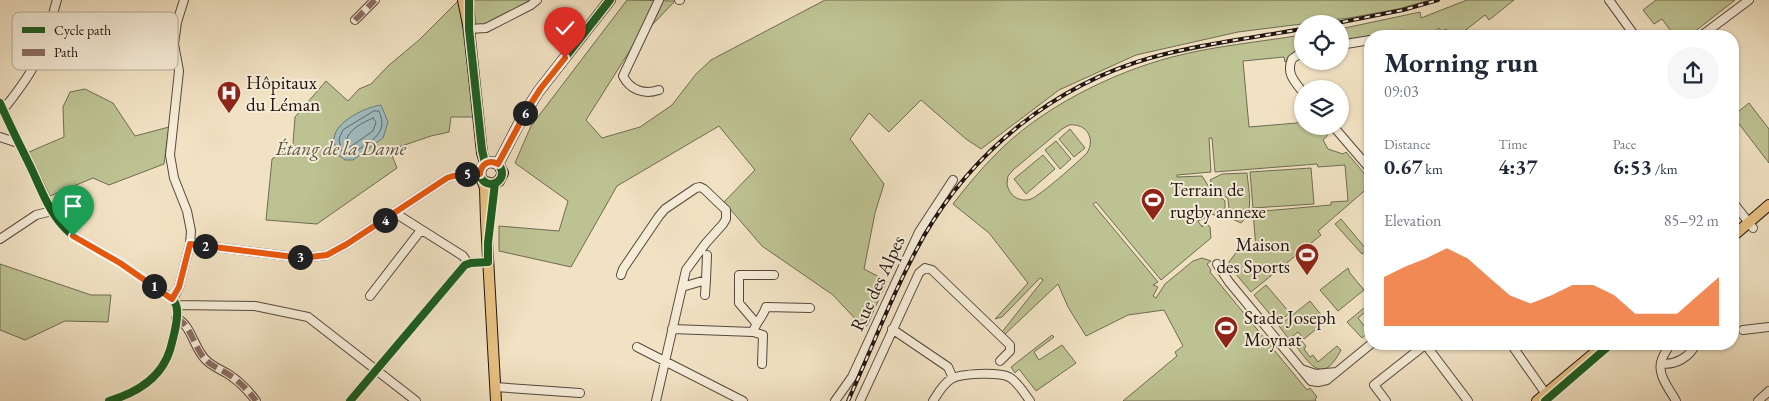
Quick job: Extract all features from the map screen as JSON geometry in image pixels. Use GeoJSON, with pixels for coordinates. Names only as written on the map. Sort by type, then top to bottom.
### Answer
{"type":"FeatureCollection","features":[{"type":"Feature","properties":{"kind":"main road"},"geometry":{"type":"LineString","coordinates":[[463,0],[469,29],[485,163],[482,167],[482,177],[488,242],[496,401]]}},
{"type":"Feature","properties":{"kind":"main road"},"geometry":{"type":"LineString","coordinates":[[469,0],[469,29]]}},
{"type":"Feature","properties":{"kind":"main road"},"geometry":{"type":"LineString","coordinates":[[498,164],[538,92],[612,0]]}},
{"type":"Feature","properties":{"kind":"main road"},"geometry":{"type":"LineString","coordinates":[[482,177],[488,184],[495,183],[503,173],[498,164],[492,162],[485,163]]}},
{"type":"Feature","properties":{"kind":"main road"},"geometry":{"type":"LineString","coordinates":[[488,242],[495,183]]}},
{"type":"Feature","properties":{"kind":"main road"},"geometry":{"type":"LineString","coordinates":[[1739,238],[1769,206]]}},
{"type":"Feature","properties":{"kind":"main road"},"geometry":{"type":"LineString","coordinates":[[1739,233],[1769,214]]}},
{"type":"Feature","properties":{"kind":"main road"},"geometry":{"type":"LineString","coordinates":[[1546,397],[1599,350]]}},
{"type":"Feature","properties":{"kind":"main road"},"geometry":{"type":"LineString","coordinates":[[1536,401],[1546,397],[1604,350]]}},
{"type":"Feature","properties":{"kind":"street"},"geometry":{"type":"LineString","coordinates":[[178,19],[184,0]]}},
{"type":"Feature","properties":{"kind":"street"},"geometry":{"type":"LineString","coordinates":[[355,20],[375,0]]}},
{"type":"Feature","properties":{"kind":"street"},"geometry":{"type":"LineString","coordinates":[[469,29],[486,28],[537,0]]}},
{"type":"Feature","properties":{"kind":"street"},"geometry":{"type":"LineString","coordinates":[[612,0],[619,0]]}},
{"type":"Feature","properties":{"kind":"street"},"geometry":{"type":"LineString","coordinates":[[659,0],[623,76],[626,83],[634,89],[643,92],[659,90]]}},
{"type":"Feature","properties":{"kind":"street"},"geometry":{"type":"LineString","coordinates":[[1609,0],[1632,30]]}},
{"type":"Feature","properties":{"kind":"street"},"geometry":{"type":"LineString","coordinates":[[1709,30],[1748,0]]}},
{"type":"Feature","properties":{"kind":"street"},"geometry":{"type":"LineString","coordinates":[[1349,44],[1364,41]]}},
{"type":"Feature","properties":{"kind":"street"},"geometry":{"type":"LineString","coordinates":[[1294,58],[1289,70],[1294,81]]}},
{"type":"Feature","properties":{"kind":"street"},"geometry":{"type":"LineString","coordinates":[[109,401],[140,389],[155,376],[170,352],[176,318],[174,302],[190,244],[191,232],[174,178],[170,155],[178,66]]}},
{"type":"Feature","properties":{"kind":"street"},"geometry":{"type":"LineString","coordinates":[[32,70],[24,85],[2,107],[52,211],[60,223],[73,236],[120,263],[174,302],[255,306],[308,317],[416,401]]}},
{"type":"Feature","properties":{"kind":"street"},"geometry":{"type":"LineString","coordinates":[[0,137],[8,130],[9,124]]}},
{"type":"Feature","properties":{"kind":"street"},"geometry":{"type":"LineString","coordinates":[[1341,135],[1364,162]]}},
{"type":"Feature","properties":{"kind":"street"},"geometry":{"type":"LineString","coordinates":[[0,137],[18,143]]}},
{"type":"Feature","properties":{"kind":"street"},"geometry":{"type":"LineString","coordinates":[[190,244],[302,258],[318,257],[338,250],[447,178],[453,176],[482,177]]}},
{"type":"Feature","properties":{"kind":"street","name":"Rue des Alpes"},"geometry":{"type":"LineString","coordinates":[[835,401],[852,377],[918,232],[953,180]]}},
{"type":"Feature","properties":{"kind":"street"},"geometry":{"type":"LineString","coordinates":[[621,275],[623,269],[665,209],[696,188],[700,188],[710,195],[726,210],[726,219],[686,270],[656,401]]}},
{"type":"Feature","properties":{"kind":"street"},"geometry":{"type":"LineString","coordinates":[[0,240],[36,215],[52,211]]}},
{"type":"Feature","properties":{"kind":"street"},"geometry":{"type":"LineString","coordinates":[[1739,211],[1750,226]]}},
{"type":"Feature","properties":{"kind":"street"},"geometry":{"type":"LineString","coordinates":[[395,213],[463,256],[466,265]]}},
{"type":"Feature","properties":{"kind":"street"},"geometry":{"type":"LineString","coordinates":[[370,296],[421,230]]}},
{"type":"Feature","properties":{"kind":"street"},"geometry":{"type":"LineString","coordinates":[[705,295],[707,255]]}},
{"type":"Feature","properties":{"kind":"street"},"geometry":{"type":"LineString","coordinates":[[350,401],[466,265],[488,262]]}},
{"type":"Feature","properties":{"kind":"street"},"geometry":{"type":"LineString","coordinates":[[1217,264],[1229,282],[1301,369],[1312,377],[1338,372],[1364,350]]}},
{"type":"Feature","properties":{"kind":"street"},"geometry":{"type":"LineString","coordinates":[[860,401],[892,329],[919,273],[923,269],[928,268],[932,270],[1010,346],[1010,351],[1000,361]]}},
{"type":"Feature","properties":{"kind":"street"},"geometry":{"type":"LineString","coordinates":[[756,323],[739,303],[739,275],[774,275]]}},
{"type":"Feature","properties":{"kind":"street"},"geometry":{"type":"LineString","coordinates":[[682,287],[706,280]]}},
{"type":"Feature","properties":{"kind":"street"},"geometry":{"type":"LineString","coordinates":[[753,332],[756,323],[763,316],[766,306],[810,308]]}},
{"type":"Feature","properties":{"kind":"street"},"geometry":{"type":"LineString","coordinates":[[176,318],[183,322],[205,359],[237,380],[256,401]]}},
{"type":"Feature","properties":{"kind":"street"},"geometry":{"type":"LineString","coordinates":[[1743,330],[1769,327]]}},
{"type":"Feature","properties":{"kind":"street"},"geometry":{"type":"LineString","coordinates":[[672,328],[753,332],[763,335],[762,364]]}},
{"type":"Feature","properties":{"kind":"street"},"geometry":{"type":"LineString","coordinates":[[892,329],[948,367],[953,378]]}},
{"type":"Feature","properties":{"kind":"street"},"geometry":{"type":"LineString","coordinates":[[637,347],[742,401]]}},
{"type":"Feature","properties":{"kind":"street"},"geometry":{"type":"LineString","coordinates":[[1386,401],[1374,385],[1418,350]]}},
{"type":"Feature","properties":{"kind":"street"},"geometry":{"type":"LineString","coordinates":[[1430,350],[1468,401]]}},
{"type":"Feature","properties":{"kind":"street"},"geometry":{"type":"LineString","coordinates":[[1515,350],[1546,397]]}},
{"type":"Feature","properties":{"kind":"street"},"geometry":{"type":"LineString","coordinates":[[1667,350],[1661,363],[1661,376],[1675,401]]}},
{"type":"Feature","properties":{"kind":"street"},"geometry":{"type":"LineString","coordinates":[[1661,363],[1672,363],[1680,360],[1692,350]]}},
{"type":"Feature","properties":{"kind":"street"},"geometry":{"type":"LineString","coordinates":[[933,401],[944,384],[953,378],[996,374],[1006,376],[1016,382],[1030,401]]}},
{"type":"Feature","properties":{"kind":"street"},"geometry":{"type":"LineString","coordinates":[[495,387],[580,392]]}},
{"type":"Feature","properties":{"kind":"street"},"geometry":{"type":"LineString","coordinates":[[1758,401],[1769,392]]}},
{"type":"Feature","properties":{"kind":"green space","name":"Étang de la Dame"},"geometry":{"type":"Polygon","coordinates":[[[459,0],[474,117],[451,117],[449,132],[390,150],[397,168],[317,224],[266,220],[272,159],[293,144],[295,117],[326,81],[348,101],[359,89],[371,84],[459,0]]]}},
{"type":"Feature","properties":{"kind":"green space"},"geometry":{"type":"Polygon","coordinates":[[[473,0],[533,0],[484,25],[476,26],[473,0]]]}},
{"type":"Feature","properties":{"kind":"green space"},"geometry":{"type":"Polygon","coordinates":[[[627,0],[675,1],[634,44],[586,120],[602,138],[640,127],[672,105],[696,74],[711,60],[825,0],[1430,0],[1398,9],[1349,18],[1349,15],[1294,15],[1294,25],[1238,32],[1136,55],[1059,90],[981,149],[966,139],[921,100],[889,132],[869,113],[850,139],[884,184],[875,213],[864,269],[887,281],[867,326],[861,325],[833,295],[762,246],[724,202],[755,170],[719,126],[617,186],[571,267],[499,251],[499,226],[559,231],[568,201],[515,163],[531,126],[627,0]]]}},
{"type":"Feature","properties":{"kind":"green space"},"geometry":{"type":"Polygon","coordinates":[[[1467,0],[1514,0],[1489,20],[1485,15],[1466,30],[1440,30],[1439,28],[1436,30],[1364,30],[1364,37],[1349,39],[1349,27],[1420,12],[1421,18],[1467,0]]]}},
{"type":"Feature","properties":{"kind":"green space"},"geometry":{"type":"Polygon","coordinates":[[[1656,0],[1735,0],[1697,30],[1670,30],[1662,19],[1654,24],[1643,10],[1656,0]]]}},
{"type":"Feature","properties":{"kind":"green space"},"geometry":{"type":"Polygon","coordinates":[[[1294,36],[1294,55],[1285,62],[1284,57],[1243,61],[1249,127],[1294,123],[1294,135],[1327,135],[1323,140],[1328,149],[1343,154],[1346,152],[1364,173],[1364,191],[1318,231],[1321,235],[1251,292],[1229,266],[1229,262],[1245,241],[1253,248],[1256,248],[1253,212],[1331,205],[1331,202],[1348,201],[1345,165],[1318,167],[1317,164],[1215,172],[1212,138],[1209,138],[1211,172],[1177,175],[1177,177],[1202,176],[1209,187],[1225,201],[1225,212],[1218,217],[1210,213],[1198,221],[1202,227],[1205,222],[1210,227],[1211,238],[1161,280],[1096,202],[1093,204],[1158,282],[1153,285],[1158,287],[1153,296],[1156,298],[1165,284],[1193,261],[1202,258],[1211,261],[1207,264],[1211,270],[1210,272],[1307,390],[1310,388],[1317,397],[1316,401],[1123,401],[1177,356],[1175,352],[1183,346],[1164,310],[1128,315],[1086,336],[1068,307],[1058,284],[1003,336],[1002,332],[1043,280],[1040,278],[1002,317],[995,319],[1028,283],[989,233],[953,204],[989,161],[1013,138],[1054,108],[1101,83],[1125,73],[1188,53],[1294,36]],[[1069,125],[1013,170],[1008,176],[1007,184],[1012,195],[1022,200],[1031,199],[1051,185],[1087,153],[1090,147],[1090,137],[1085,129],[1080,126],[1069,125]]]}},
{"type":"Feature","properties":{"kind":"green space"},"geometry":{"type":"Polygon","coordinates":[[[85,89],[113,103],[135,136],[169,127],[164,164],[109,185],[93,178],[50,196],[29,152],[64,137],[63,107],[70,92],[85,89]]]}},
{"type":"Feature","properties":{"kind":"green space"},"geometry":{"type":"Polygon","coordinates":[[[1749,103],[1769,129],[1769,163],[1739,124],[1739,111],[1749,103]]]}},
{"type":"Feature","properties":{"kind":"green space"},"geometry":{"type":"Polygon","coordinates":[[[1070,129],[1085,148],[1074,157],[1059,139],[1070,129]]]}},
{"type":"Feature","properties":{"kind":"green space"},"geometry":{"type":"Polygon","coordinates":[[[1056,141],[1071,159],[1060,169],[1045,150],[1056,141]]]}},
{"type":"Feature","properties":{"kind":"green space"},"geometry":{"type":"Polygon","coordinates":[[[1043,155],[1055,169],[1026,194],[1014,179],[1043,155]]]}},
{"type":"Feature","properties":{"kind":"green space"},"geometry":{"type":"Polygon","coordinates":[[[1311,168],[1314,204],[1253,208],[1250,172],[1311,168]]]}},
{"type":"Feature","properties":{"kind":"green space"},"geometry":{"type":"Polygon","coordinates":[[[1247,173],[1249,206],[1248,213],[1241,223],[1230,218],[1228,199],[1210,180],[1222,174],[1247,173]]]}},
{"type":"Feature","properties":{"kind":"green space"},"geometry":{"type":"Polygon","coordinates":[[[1341,219],[1364,246],[1364,252],[1362,254],[1335,224],[1341,219]]]}},
{"type":"Feature","properties":{"kind":"green space"},"geometry":{"type":"Polygon","coordinates":[[[0,264],[91,295],[111,295],[108,322],[65,321],[25,340],[0,330],[0,264]]]}},
{"type":"Feature","properties":{"kind":"green space"},"geometry":{"type":"Polygon","coordinates":[[[1348,268],[1364,290],[1338,311],[1320,290],[1348,268]]]}},
{"type":"Feature","properties":{"kind":"green space"},"geometry":{"type":"Polygon","coordinates":[[[1266,285],[1290,313],[1277,323],[1254,295],[1266,285]]]}},
{"type":"Feature","properties":{"kind":"green space"},"geometry":{"type":"Polygon","coordinates":[[[1310,301],[1322,316],[1331,317],[1304,339],[1298,332],[1289,339],[1279,326],[1310,301]]]}},
{"type":"Feature","properties":{"kind":"green space"},"geometry":{"type":"Polygon","coordinates":[[[1364,308],[1364,313],[1358,318],[1364,326],[1364,336],[1362,338],[1347,322],[1364,308]]]}},
{"type":"Feature","properties":{"kind":"green space"},"geometry":{"type":"Polygon","coordinates":[[[1052,335],[1054,337],[1034,352],[1039,360],[1062,345],[1076,363],[1036,391],[1019,369],[1015,373],[1011,367],[1052,335]]]}},
{"type":"Feature","properties":{"kind":"green space"},"geometry":{"type":"Polygon","coordinates":[[[1300,339],[1306,346],[1304,349],[1310,357],[1313,355],[1318,362],[1337,346],[1341,350],[1328,367],[1316,368],[1310,364],[1293,342],[1300,339]]]}},
{"type":"Feature","properties":{"kind":"water","name":"Étang de la Dame"},"geometry":{"type":"Polygon","coordinates":[[[381,105],[388,122],[383,138],[353,160],[345,160],[336,153],[334,138],[340,126],[360,112],[381,105]]]}},
{"type":"Feature","properties":{"kind":"railway"},"geometry":{"type":"LineString","coordinates":[[1349,21],[1403,10],[1438,0]]}},
{"type":"Feature","properties":{"kind":"railway"},"geometry":{"type":"LineString","coordinates":[[848,401],[893,297],[924,236],[944,205],[967,176],[992,149],[1020,125],[1082,85],[1115,70],[1150,58],[1188,49],[1294,30]]}},
{"type":"Feature","properties":{"kind":"marked path"},"geometry":{"type":"LineString","coordinates":[[355,20],[375,0]]}},
{"type":"Feature","properties":{"kind":"marked path"},"geometry":{"type":"LineString","coordinates":[[176,318],[185,325],[205,359],[247,389],[256,401]]}},
{"type":"Feature","properties":{"kind":"cycle path"},"geometry":{"type":"LineString","coordinates":[[469,0],[469,29],[485,163]]}},
{"type":"Feature","properties":{"kind":"cycle path"},"geometry":{"type":"LineString","coordinates":[[498,164],[538,92],[610,0]]}},
{"type":"Feature","properties":{"kind":"cycle path"},"geometry":{"type":"LineString","coordinates":[[0,103],[46,200],[62,225],[75,237],[119,262],[165,293],[172,298],[176,305],[177,321],[174,334],[170,350],[160,369],[154,377],[138,389],[109,401]]}},
{"type":"Feature","properties":{"kind":"cycle path"},"geometry":{"type":"LineString","coordinates":[[491,162],[499,165],[502,173],[499,181],[491,184],[483,181],[480,173],[483,165],[491,162]]}},
{"type":"Feature","properties":{"kind":"cycle path"},"geometry":{"type":"LineString","coordinates":[[350,401],[465,265],[488,262],[488,243],[495,183]]}},
{"type":"Feature","properties":{"kind":"cycle path"},"geometry":{"type":"LineString","coordinates":[[1545,401],[1604,350]]}},
{"type":"Feature","properties":{"kind":"place","name":"Hôpitaux du Léman"},"geometry":{"type":"Point","coordinates":[229,114]}},
{"type":"Feature","properties":{"kind":"place","name":"Terrain de rugby annexe"},"geometry":{"type":"Point","coordinates":[1153,221]}},
{"type":"Feature","properties":{"kind":"place","name":"Maison des Sports"},"geometry":{"type":"Point","coordinates":[1307,276]}},
{"type":"Feature","properties":{"kind":"place","name":"Stade Joseph Moynat"},"geometry":{"type":"Point","coordinates":[1226,349]}},
{"type":"Feature","properties":{"kind":"route"},"geometry":{"type":"LineString","coordinates":[[73,236],[120,263],[172,299],[179,287],[190,244],[302,258],[327,255],[347,244],[447,178],[480,174],[480,170],[485,163],[495,162],[498,164],[528,108],[565,58]]}}]}
